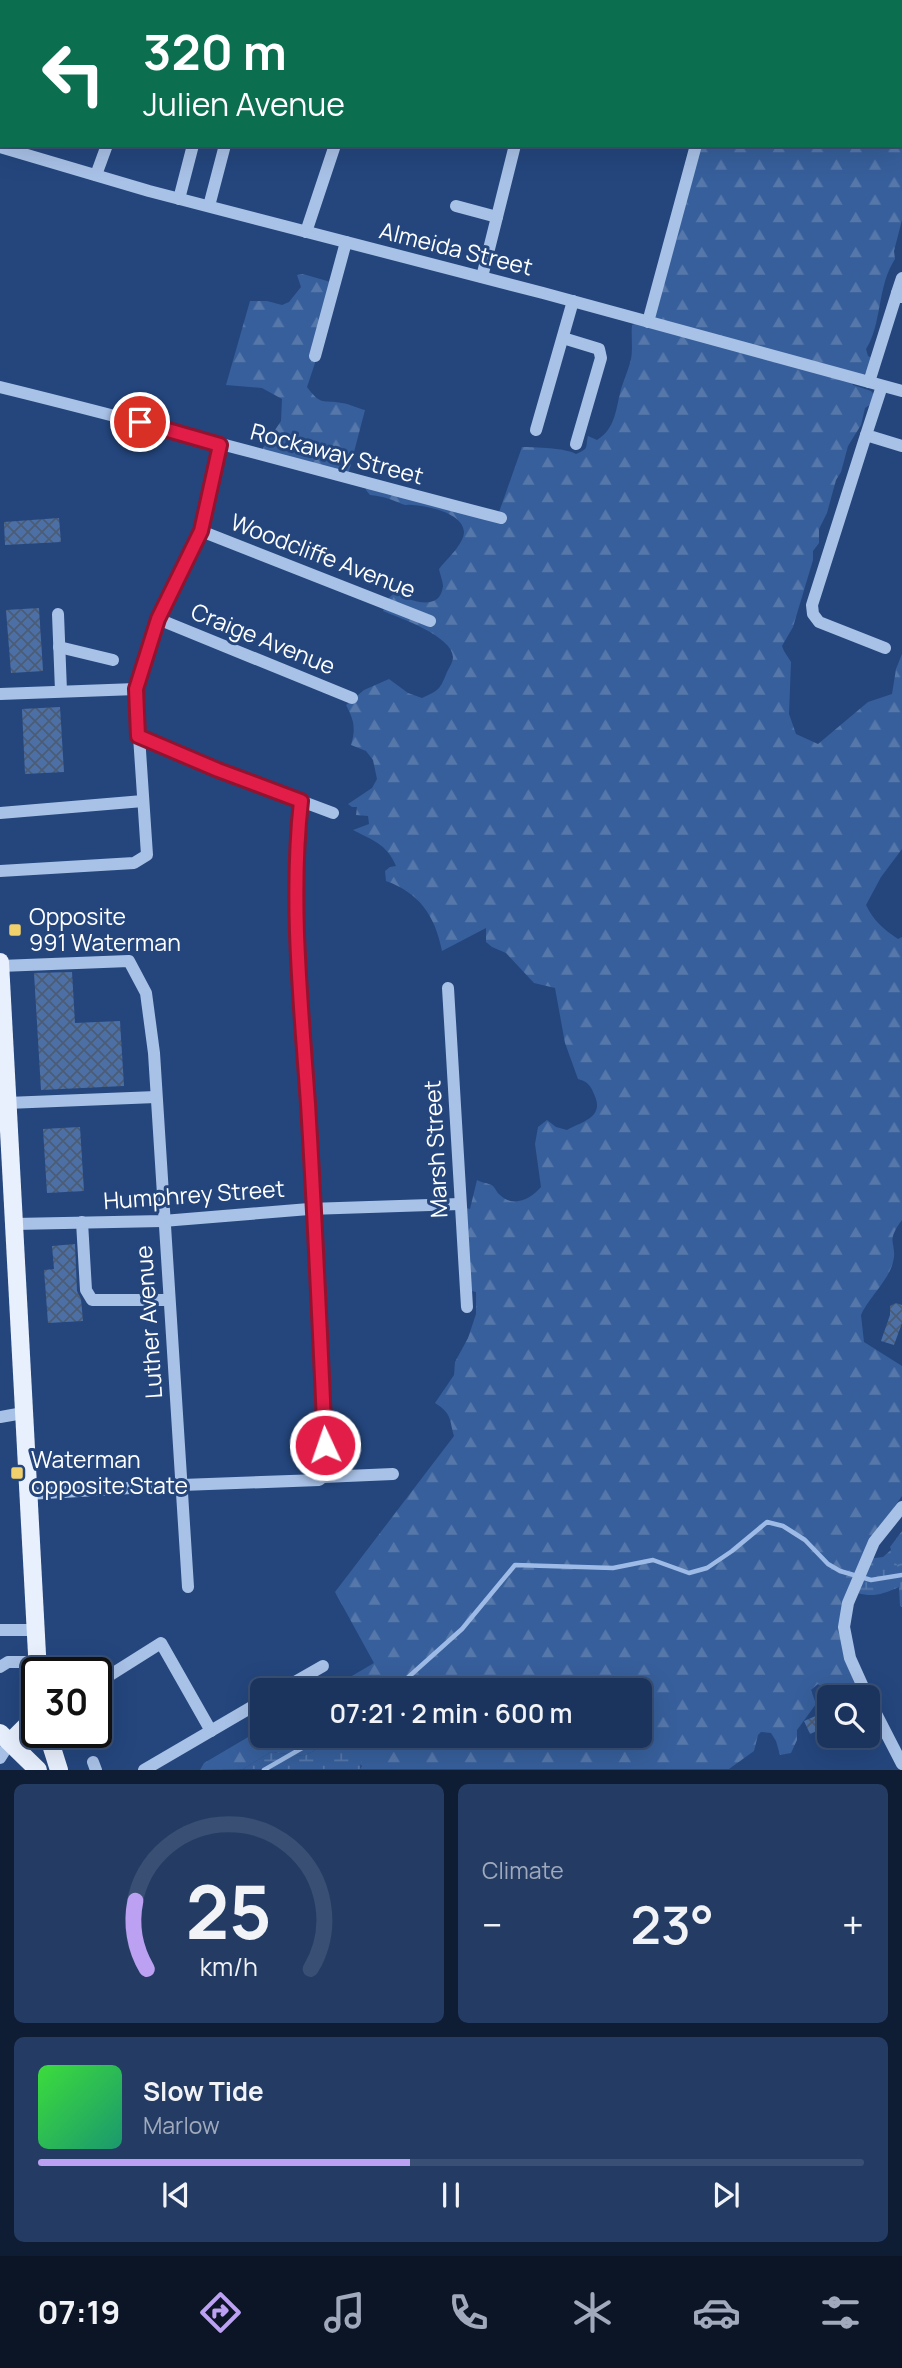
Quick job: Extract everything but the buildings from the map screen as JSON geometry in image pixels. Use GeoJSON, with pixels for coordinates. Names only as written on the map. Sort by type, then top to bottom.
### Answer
{"type":"FeatureCollection","features":[{"type":"Feature","properties":{"kind":"main road"},"geometry":{"type":"LineString","coordinates":[[0,964],[7,1103],[6,1184],[14,1224],[37,1657]]}},
{"type":"Feature","properties":{"kind":"main road"},"geometry":{"type":"LineString","coordinates":[[21,1730],[2,1745],[38,1769]]}},
{"type":"Feature","properties":{"kind":"main road"},"geometry":{"type":"LineString","coordinates":[[52,1748],[59,1769]]}},
{"type":"Feature","properties":{"kind":"street","name":"Almeida Street"},"geometry":{"type":"LineString","coordinates":[[0,147],[179,199],[573,301],[902,391]]}},
{"type":"Feature","properties":{"kind":"street"},"geometry":{"type":"LineString","coordinates":[[43,159],[46,147]]}},
{"type":"Feature","properties":{"kind":"street"},"geometry":{"type":"LineString","coordinates":[[96,175],[106,147]]}},
{"type":"Feature","properties":{"kind":"street"},"geometry":{"type":"LineString","coordinates":[[179,199],[192,147]]}},
{"type":"Feature","properties":{"kind":"street"},"geometry":{"type":"LineString","coordinates":[[209,206],[224,147]]}},
{"type":"Feature","properties":{"kind":"street"},"geometry":{"type":"LineString","coordinates":[[306,232],[334,147]]}},
{"type":"Feature","properties":{"kind":"street"},"geometry":{"type":"LineString","coordinates":[[482,277],[514,147]]}},
{"type":"Feature","properties":{"kind":"street"},"geometry":{"type":"LineString","coordinates":[[648,322],[695,147]]}},
{"type":"Feature","properties":{"kind":"street"},"geometry":{"type":"LineString","coordinates":[[456,206],[497,217]]}},
{"type":"Feature","properties":{"kind":"street"},"geometry":{"type":"LineString","coordinates":[[315,356],[346,242]]}},
{"type":"Feature","properties":{"kind":"street"},"geometry":{"type":"LineString","coordinates":[[885,648],[819,622],[813,614],[812,605],[866,435],[902,278]]}},
{"type":"Feature","properties":{"kind":"street"},"geometry":{"type":"LineString","coordinates":[[536,430],[573,301]]}},
{"type":"Feature","properties":{"kind":"street"},"geometry":{"type":"LineString","coordinates":[[563,338],[592,345],[599,349],[601,358],[576,444]]}},
{"type":"Feature","properties":{"kind":"street","name":"Rockaway Street"},"geometry":{"type":"LineString","coordinates":[[0,387],[501,518]]}},
{"type":"Feature","properties":{"kind":"street"},"geometry":{"type":"LineString","coordinates":[[866,435],[902,446]]}},
{"type":"Feature","properties":{"kind":"street"},"geometry":{"type":"LineString","coordinates":[[0,871],[134,863],[147,855],[136,689],[158,619],[201,531],[220,445]]}},
{"type":"Feature","properties":{"kind":"street","name":"Woodcliffe Avenue"},"geometry":{"type":"LineString","coordinates":[[201,531],[430,621]]}},
{"type":"Feature","properties":{"kind":"street"},"geometry":{"type":"LineString","coordinates":[[58,614],[61,691]]}},
{"type":"Feature","properties":{"kind":"street","name":"Craige Avenue"},"geometry":{"type":"LineString","coordinates":[[158,619],[352,698]]}},
{"type":"Feature","properties":{"kind":"street"},"geometry":{"type":"LineString","coordinates":[[59,647],[113,660]]}},
{"type":"Feature","properties":{"kind":"street"},"geometry":{"type":"LineString","coordinates":[[0,694],[136,689]]}},
{"type":"Feature","properties":{"kind":"street"},"geometry":{"type":"LineString","coordinates":[[138,736],[332,813]]}},
{"type":"Feature","properties":{"kind":"street"},"geometry":{"type":"LineString","coordinates":[[0,813],[143,801]]}},
{"type":"Feature","properties":{"kind":"street"},"geometry":{"type":"LineString","coordinates":[[28,1494],[319,1480],[327,1471],[299,970],[296,844],[301,801]]}},
{"type":"Feature","properties":{"kind":"street","name":"Luther Avenue"},"geometry":{"type":"LineString","coordinates":[[0,964],[130,961],[146,993],[154,1053],[188,1587]]}},
{"type":"Feature","properties":{"kind":"street","name":"Marsh Street"},"geometry":{"type":"LineString","coordinates":[[448,988],[467,1307]]}},
{"type":"Feature","properties":{"kind":"street"},"geometry":{"type":"LineString","coordinates":[[7,1103],[156,1097]]}},
{"type":"Feature","properties":{"kind":"street","name":"Humphrey Street"},"geometry":{"type":"LineString","coordinates":[[14,1224],[163,1221],[314,1209],[460,1204]]}},
{"type":"Feature","properties":{"kind":"street"},"geometry":{"type":"LineString","coordinates":[[82,1223],[86,1290],[92,1300],[168,1300]]}},
{"type":"Feature","properties":{"kind":"street"},"geometry":{"type":"LineString","coordinates":[[0,1417],[23,1413]]}},
{"type":"Feature","properties":{"kind":"street"},"geometry":{"type":"LineString","coordinates":[[323,1477],[393,1474]]}},
{"type":"Feature","properties":{"kind":"street"},"geometry":{"type":"LineString","coordinates":[[862,1685],[850,1658],[844,1628],[848,1602],[874,1542],[902,1507]]}},
{"type":"Feature","properties":{"kind":"street"},"geometry":{"type":"LineString","coordinates":[[0,1629],[36,1630]]}},
{"type":"Feature","properties":{"kind":"street"},"geometry":{"type":"LineString","coordinates":[[112,1674],[162,1643],[211,1731]]}},
{"type":"Feature","properties":{"kind":"street"},"geometry":{"type":"LineString","coordinates":[[0,1667],[8,1662],[21,1664]]}},
{"type":"Feature","properties":{"kind":"street"},"geometry":{"type":"LineString","coordinates":[[302,1678],[323,1666]]}},
{"type":"Feature","properties":{"kind":"street"},"geometry":{"type":"LineString","coordinates":[[144,1769],[250,1708]]}},
{"type":"Feature","properties":{"kind":"street"},"geometry":{"type":"LineString","coordinates":[[880,1721],[902,1764]]}},
{"type":"Feature","properties":{"kind":"green space"},"geometry":{"type":"Polygon","coordinates":[[[696,147],[902,147],[902,220],[894,251],[895,259],[885,281],[875,329],[866,349],[868,356],[874,359],[862,378],[851,381],[853,385],[871,391],[875,396],[865,408],[861,425],[848,446],[827,513],[819,529],[819,543],[813,551],[813,560],[793,627],[782,646],[791,662],[789,714],[796,734],[818,744],[868,702],[892,694],[896,669],[902,654],[902,849],[881,877],[866,905],[883,928],[898,939],[902,937],[902,1220],[894,1234],[891,1269],[861,1315],[864,1342],[902,1366],[902,1496],[868,1544],[848,1597],[844,1656],[855,1685],[818,1684],[811,1690],[816,1704],[797,1730],[797,1740],[791,1753],[780,1755],[771,1733],[761,1732],[754,1751],[729,1769],[360,1769],[362,1766],[345,1748],[652,1748],[652,1678],[348,1678],[374,1663],[335,1592],[454,1436],[447,1414],[435,1403],[454,1375],[455,1362],[468,1338],[476,1314],[476,1292],[467,1290],[463,1207],[470,1209],[477,1180],[493,1186],[510,1201],[522,1200],[532,1195],[541,1187],[535,1144],[538,1127],[547,1120],[556,1127],[567,1130],[586,1121],[597,1108],[592,1089],[578,1079],[565,1043],[555,988],[534,983],[506,953],[486,942],[486,928],[442,951],[435,927],[424,907],[408,892],[386,881],[385,871],[396,866],[388,852],[353,830],[369,824],[368,816],[356,815],[357,807],[348,804],[372,788],[377,779],[373,760],[366,751],[351,745],[353,724],[346,705],[364,690],[389,679],[408,693],[422,698],[441,686],[453,657],[450,649],[435,635],[383,611],[394,593],[422,602],[436,600],[441,595],[443,586],[439,569],[458,547],[464,532],[462,525],[451,515],[370,495],[365,484],[498,515],[522,447],[558,449],[576,454],[585,449],[588,436],[597,440],[604,435],[615,416],[632,351],[632,325],[645,320],[696,147]]]}},
{"type":"Feature","properties":{"kind":"green space"},"geometry":{"type":"Polygon","coordinates":[[[303,274],[334,283],[324,329],[313,340],[315,363],[307,387],[319,400],[365,410],[348,475],[263,453],[263,448],[281,421],[282,399],[262,388],[226,385],[250,301],[267,301],[282,305],[289,302],[301,287],[297,275],[303,274]]]}},
{"type":"Feature","properties":{"kind":"green space"},"geometry":{"type":"Polygon","coordinates":[[[902,1531],[902,1578],[890,1547],[902,1531]]]}},
{"type":"Feature","properties":{"kind":"green space"},"geometry":{"type":"Polygon","coordinates":[[[902,1540],[902,1607],[899,1587],[871,1595],[842,1588],[852,1561],[883,1557],[902,1540]]]}},
{"type":"Feature","properties":{"kind":"green space"},"geometry":{"type":"Polygon","coordinates":[[[250,1736],[250,1748],[319,1748],[304,1756],[271,1752],[243,1769],[200,1770],[204,1763],[250,1736]]]}},
{"type":"Feature","properties":{"kind":"green space"},"geometry":{"type":"Polygon","coordinates":[[[319,1748],[357,1748],[362,1753],[360,1769],[243,1769],[271,1752],[304,1756],[319,1748]]]}},
{"type":"Feature","properties":{"kind":"waterway"},"geometry":{"type":"LineString","coordinates":[[407,1678],[462,1629],[515,1565],[613,1568],[653,1560],[689,1573],[707,1568],[767,1522],[783,1526],[805,1540],[828,1564],[840,1571],[871,1580],[902,1575]]}},
{"type":"Feature","properties":{"kind":"waterway"},"geometry":{"type":"LineString","coordinates":[[264,1770],[302,1748]]}},
{"type":"Feature","properties":{"kind":"place","name":"Opposite 991 Waterman"},"geometry":{"type":"Point","coordinates":[15,930]}},
{"type":"Feature","properties":{"kind":"place","name":"Waterman opposite State"},"geometry":{"type":"Point","coordinates":[17,1473]}},
{"type":"Feature","properties":{"kind":"route"},"geometry":{"type":"LineString","coordinates":[[140,422],[220,445],[201,531],[158,619],[136,689],[138,736],[301,801],[296,844],[299,970],[325,1445]]}}]}
